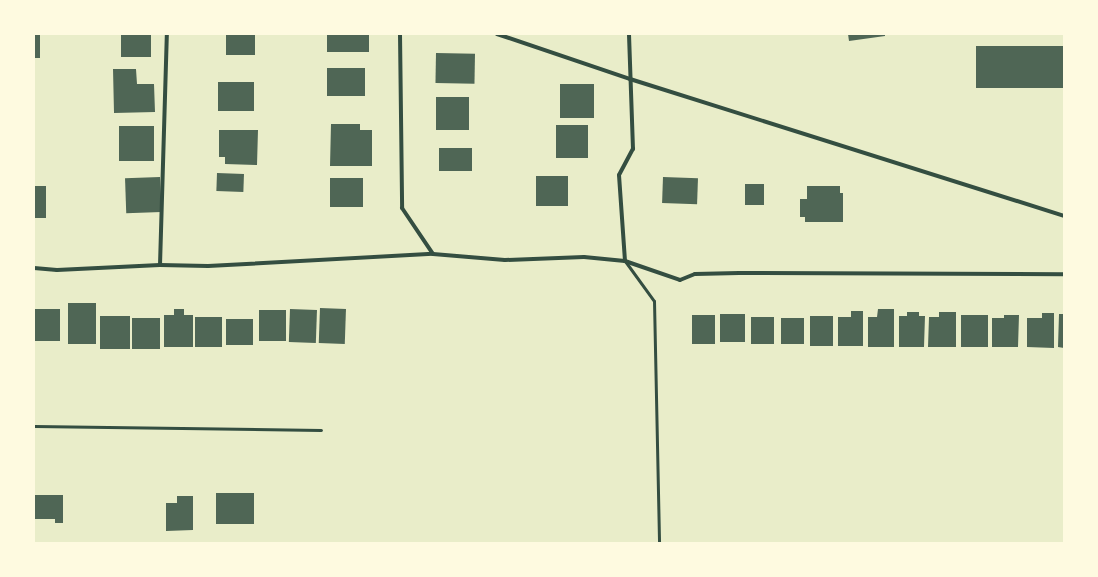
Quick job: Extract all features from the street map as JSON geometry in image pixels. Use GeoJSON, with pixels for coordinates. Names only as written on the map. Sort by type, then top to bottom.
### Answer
{"type":"FeatureCollection","features":[{"type":"Feature","properties":{"kind":"street"},"geometry":{"type":"LineString","coordinates":[[160,265],[167,34]]}},
{"type":"Feature","properties":{"kind":"street"},"geometry":{"type":"LineString","coordinates":[[400,34],[402,208],[433,254]]}},
{"type":"Feature","properties":{"kind":"street"},"geometry":{"type":"LineString","coordinates":[[497,34],[630,79],[1064,216]]}},
{"type":"Feature","properties":{"kind":"street"},"geometry":{"type":"LineString","coordinates":[[625,261],[619,175],[632,149],[629,34]]}},
{"type":"Feature","properties":{"kind":"street"},"geometry":{"type":"LineString","coordinates":[[34,268],[57,270],[160,265],[208,266],[433,254],[505,260],[584,257],[625,261],[680,280],[695,274],[739,273],[1064,274]]}},
{"type":"Feature","properties":{"kind":"lane"},"geometry":{"type":"LineString","coordinates":[[625,261],[654,301],[659,543]]}},
{"type":"Feature","properties":{"kind":"lane"},"geometry":{"type":"LineString","coordinates":[[34,426],[321,430]]}},
{"type":"Feature","properties":{"kind":"building"},"geometry":{"type":"Polygon","coordinates":[[[34,34],[40,34],[40,58],[34,58],[34,34]]]}},
{"type":"Feature","properties":{"kind":"building"},"geometry":{"type":"Polygon","coordinates":[[[121,34],[151,34],[151,57],[121,57],[121,34]]]}},
{"type":"Feature","properties":{"kind":"building"},"geometry":{"type":"Polygon","coordinates":[[[226,34],[255,34],[255,55],[226,55],[226,34]]]}},
{"type":"Feature","properties":{"kind":"building"},"geometry":{"type":"Polygon","coordinates":[[[327,34],[369,34],[369,52],[327,52],[327,34]]]}},
{"type":"Feature","properties":{"kind":"building"},"geometry":{"type":"Polygon","coordinates":[[[848,34],[885,34],[885,36],[849,41],[848,34]]]}},
{"type":"Feature","properties":{"kind":"building"},"geometry":{"type":"Polygon","coordinates":[[[976,46],[1064,46],[1064,88],[976,88],[976,46]]]}},
{"type":"Feature","properties":{"kind":"building"},"geometry":{"type":"Polygon","coordinates":[[[436,53],[475,54],[474,84],[435,83],[436,53]]]}},
{"type":"Feature","properties":{"kind":"building"},"geometry":{"type":"Polygon","coordinates":[[[327,68],[365,68],[365,96],[327,96],[327,68]]]}},
{"type":"Feature","properties":{"kind":"building"},"geometry":{"type":"Polygon","coordinates":[[[113,69],[136,69],[137,84],[154,84],[155,112],[114,113],[113,69]]]}},
{"type":"Feature","properties":{"kind":"building"},"geometry":{"type":"Polygon","coordinates":[[[218,82],[254,82],[254,111],[218,111],[218,82]]]}},
{"type":"Feature","properties":{"kind":"building"},"geometry":{"type":"Polygon","coordinates":[[[560,84],[594,84],[594,118],[560,118],[560,84]]]}},
{"type":"Feature","properties":{"kind":"building"},"geometry":{"type":"Polygon","coordinates":[[[436,97],[469,97],[469,130],[436,130],[436,97]]]}},
{"type":"Feature","properties":{"kind":"building"},"geometry":{"type":"Polygon","coordinates":[[[331,124],[360,124],[360,130],[372,130],[372,166],[330,166],[331,124]]]}},
{"type":"Feature","properties":{"kind":"building"},"geometry":{"type":"Polygon","coordinates":[[[556,125],[588,125],[588,158],[556,158],[556,125]]]}},
{"type":"Feature","properties":{"kind":"building"},"geometry":{"type":"Polygon","coordinates":[[[119,126],[154,126],[154,161],[119,161],[119,126]]]}},
{"type":"Feature","properties":{"kind":"building"},"geometry":{"type":"Polygon","coordinates":[[[219,130],[258,130],[257,165],[225,164],[225,157],[219,157],[219,130]]]}},
{"type":"Feature","properties":{"kind":"building"},"geometry":{"type":"Polygon","coordinates":[[[439,148],[472,148],[472,171],[439,171],[439,148]]]}},
{"type":"Feature","properties":{"kind":"building"},"geometry":{"type":"Polygon","coordinates":[[[217,173],[244,174],[243,192],[216,191],[217,173]]]}},
{"type":"Feature","properties":{"kind":"building"},"geometry":{"type":"Polygon","coordinates":[[[536,176],[568,176],[568,206],[536,206],[536,176]]]}},
{"type":"Feature","properties":{"kind":"building"},"geometry":{"type":"Polygon","coordinates":[[[160,177],[161,212],[126,213],[125,178],[160,177]]]}},
{"type":"Feature","properties":{"kind":"building"},"geometry":{"type":"Polygon","coordinates":[[[663,177],[698,178],[697,204],[662,203],[663,177]]]}},
{"type":"Feature","properties":{"kind":"building"},"geometry":{"type":"Polygon","coordinates":[[[330,178],[363,178],[363,207],[330,207],[330,178]]]}},
{"type":"Feature","properties":{"kind":"building"},"geometry":{"type":"Polygon","coordinates":[[[745,184],[764,184],[764,205],[745,205],[745,184]]]}},
{"type":"Feature","properties":{"kind":"building"},"geometry":{"type":"Polygon","coordinates":[[[34,186],[46,186],[46,218],[34,218],[34,186]]]}},
{"type":"Feature","properties":{"kind":"building"},"geometry":{"type":"Polygon","coordinates":[[[807,186],[840,186],[840,193],[843,193],[843,222],[805,222],[805,217],[800,217],[800,199],[807,199],[807,186]]]}},
{"type":"Feature","properties":{"kind":"building"},"geometry":{"type":"Polygon","coordinates":[[[68,303],[96,303],[96,344],[68,344],[68,303]]]}},
{"type":"Feature","properties":{"kind":"building"},"geometry":{"type":"Polygon","coordinates":[[[320,308],[346,309],[345,344],[319,343],[320,308]]]}},
{"type":"Feature","properties":{"kind":"building"},"geometry":{"type":"Polygon","coordinates":[[[34,309],[60,309],[60,341],[34,341],[34,309]]]}},
{"type":"Feature","properties":{"kind":"building"},"geometry":{"type":"Polygon","coordinates":[[[174,309],[184,309],[184,315],[193,315],[193,347],[164,347],[164,315],[174,315],[174,309]]]}},
{"type":"Feature","properties":{"kind":"building"},"geometry":{"type":"Polygon","coordinates":[[[290,309],[317,310],[316,343],[289,342],[290,309]]]}},
{"type":"Feature","properties":{"kind":"building"},"geometry":{"type":"Polygon","coordinates":[[[878,309],[894,309],[894,347],[868,347],[868,317],[877,317],[878,309]]]}},
{"type":"Feature","properties":{"kind":"building"},"geometry":{"type":"Polygon","coordinates":[[[259,310],[286,310],[286,341],[259,341],[259,310]]]}},
{"type":"Feature","properties":{"kind":"building"},"geometry":{"type":"Polygon","coordinates":[[[851,311],[863,311],[863,346],[838,346],[838,317],[851,317],[851,311]]]}},
{"type":"Feature","properties":{"kind":"building"},"geometry":{"type":"Polygon","coordinates":[[[907,312],[919,312],[919,316],[925,316],[924,347],[899,347],[899,316],[907,316],[907,312]]]}},
{"type":"Feature","properties":{"kind":"building"},"geometry":{"type":"Polygon","coordinates":[[[939,312],[956,312],[956,347],[928,347],[929,317],[939,317],[939,312]]]}},
{"type":"Feature","properties":{"kind":"building"},"geometry":{"type":"Polygon","coordinates":[[[1042,313],[1054,313],[1054,348],[1027,347],[1027,318],[1042,318],[1042,313]]]}},
{"type":"Feature","properties":{"kind":"building"},"geometry":{"type":"Polygon","coordinates":[[[720,314],[745,314],[745,342],[720,342],[720,314]]]}},
{"type":"Feature","properties":{"kind":"building"},"geometry":{"type":"Polygon","coordinates":[[[1059,314],[1064,314],[1064,348],[1058,347],[1059,314]]]}},
{"type":"Feature","properties":{"kind":"building"},"geometry":{"type":"Polygon","coordinates":[[[692,315],[715,315],[715,344],[692,344],[692,315]]]}},
{"type":"Feature","properties":{"kind":"building"},"geometry":{"type":"Polygon","coordinates":[[[961,315],[988,315],[988,347],[961,347],[961,315]]]}},
{"type":"Feature","properties":{"kind":"building"},"geometry":{"type":"Polygon","coordinates":[[[1004,315],[1019,315],[1018,347],[992,347],[992,318],[1004,318],[1004,315]]]}},
{"type":"Feature","properties":{"kind":"building"},"geometry":{"type":"Polygon","coordinates":[[[100,316],[130,316],[130,349],[100,349],[100,316]]]}},
{"type":"Feature","properties":{"kind":"building"},"geometry":{"type":"Polygon","coordinates":[[[810,316],[833,316],[833,346],[810,346],[810,316]]]}},
{"type":"Feature","properties":{"kind":"building"},"geometry":{"type":"Polygon","coordinates":[[[195,317],[222,317],[222,347],[195,347],[195,317]]]}},
{"type":"Feature","properties":{"kind":"building"},"geometry":{"type":"Polygon","coordinates":[[[751,317],[774,317],[774,344],[751,344],[751,317]]]}},
{"type":"Feature","properties":{"kind":"building"},"geometry":{"type":"Polygon","coordinates":[[[132,318],[160,318],[160,349],[132,349],[132,318]]]}},
{"type":"Feature","properties":{"kind":"building"},"geometry":{"type":"Polygon","coordinates":[[[781,318],[804,318],[804,344],[781,344],[781,318]]]}},
{"type":"Feature","properties":{"kind":"building"},"geometry":{"type":"Polygon","coordinates":[[[226,319],[253,319],[253,345],[226,345],[226,319]]]}},
{"type":"Feature","properties":{"kind":"building"},"geometry":{"type":"Polygon","coordinates":[[[216,493],[254,493],[254,524],[216,524],[216,493]]]}},
{"type":"Feature","properties":{"kind":"building"},"geometry":{"type":"Polygon","coordinates":[[[34,495],[63,495],[63,523],[55,523],[55,519],[34,519],[34,495]]]}},
{"type":"Feature","properties":{"kind":"building"},"geometry":{"type":"Polygon","coordinates":[[[177,496],[193,496],[193,530],[166,531],[166,503],[177,503],[177,496]]]}}]}
